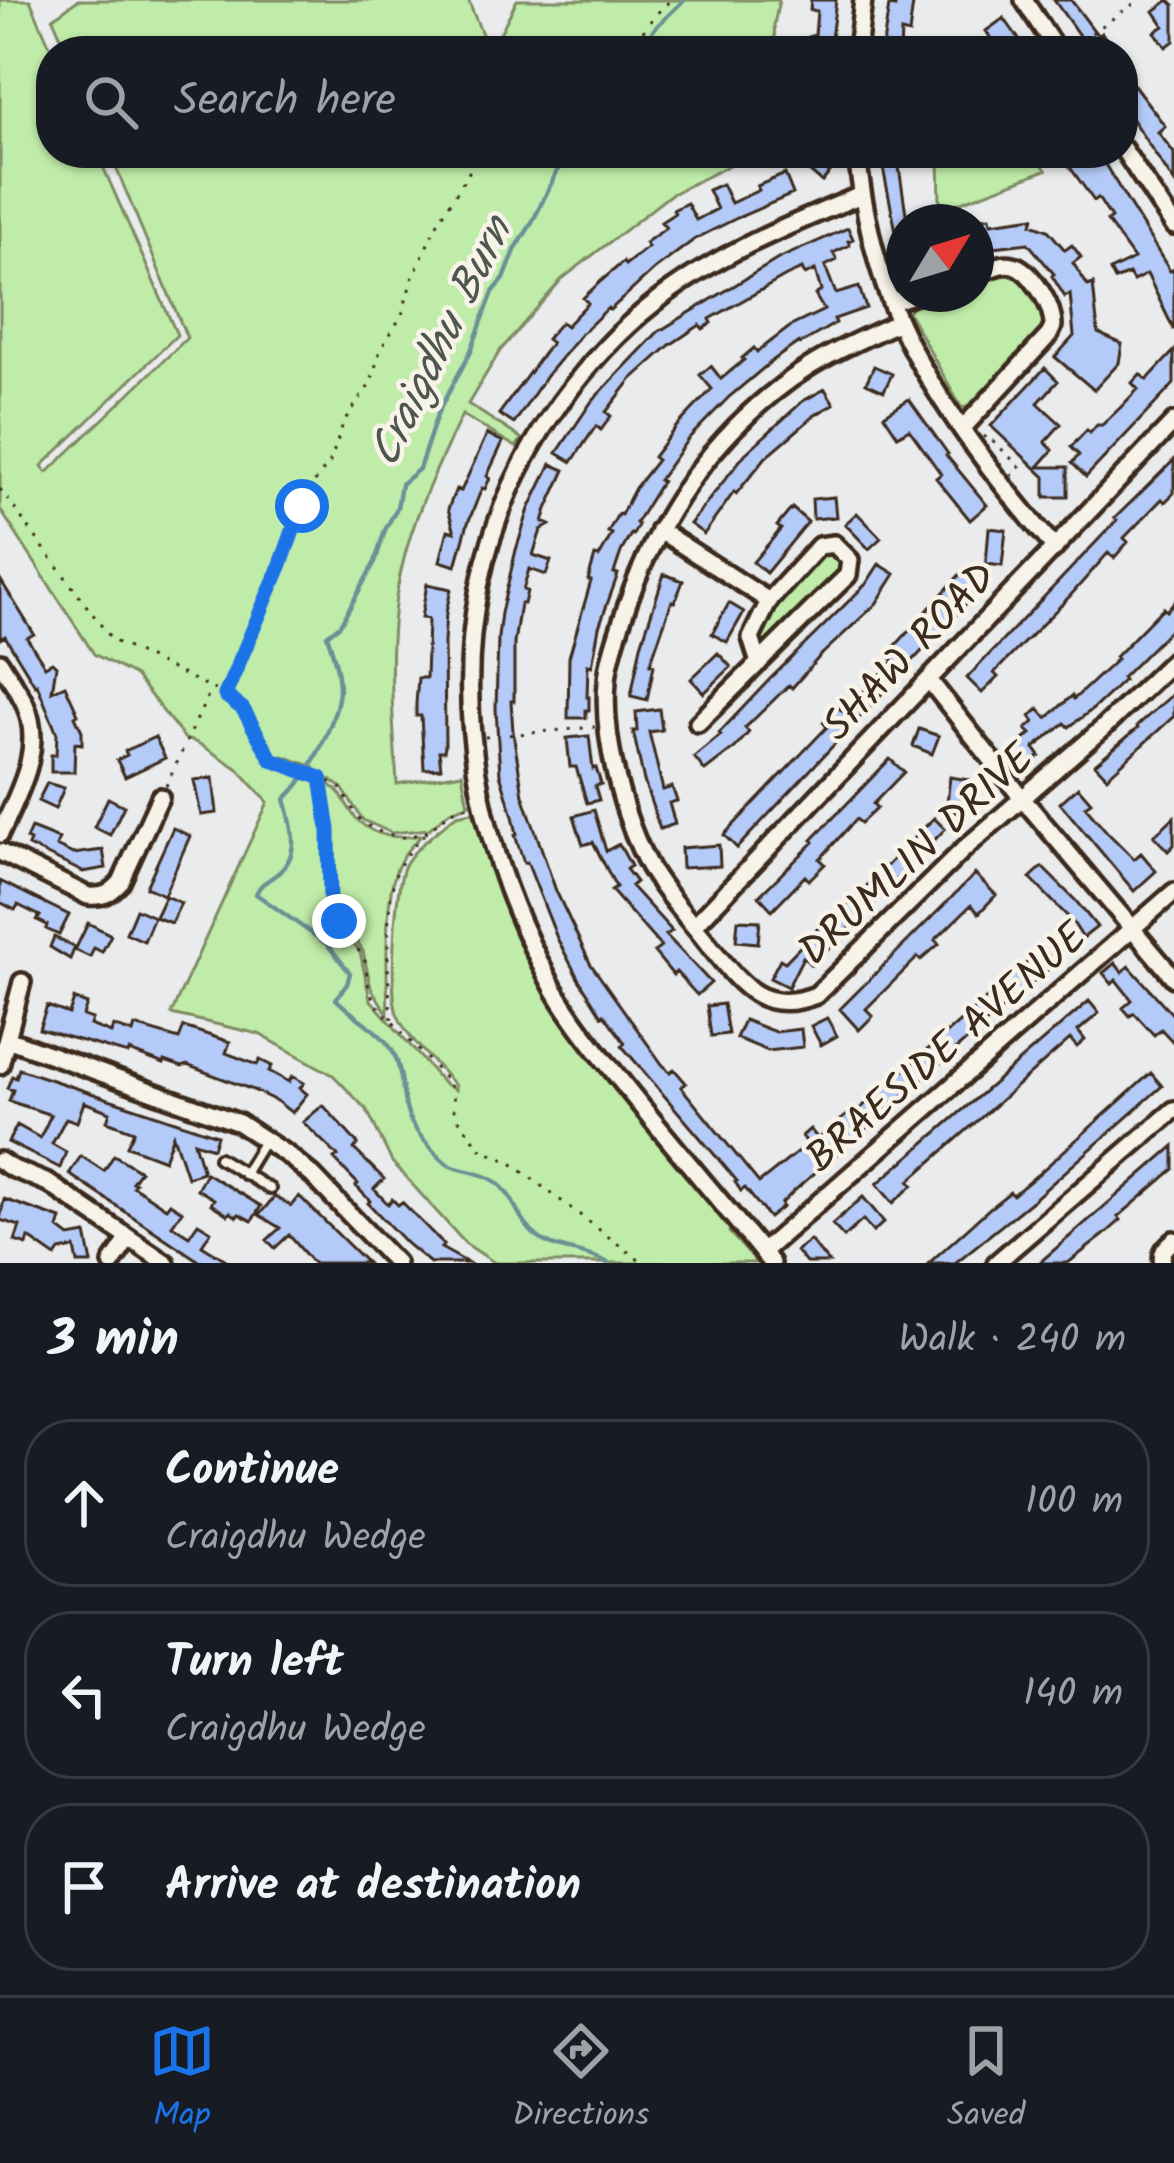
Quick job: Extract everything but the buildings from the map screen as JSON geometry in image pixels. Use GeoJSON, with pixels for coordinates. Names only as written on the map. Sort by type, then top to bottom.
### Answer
{"type":"FeatureCollection","features":[{"type":"Feature","properties":{"kind":"street"},"geometry":{"type":"LineString","coordinates":[[859,36],[863,0]]}},
{"type":"Feature","properties":{"kind":"street"},"geometry":{"type":"LineString","coordinates":[[1024,0],[1050,36]]}},
{"type":"Feature","properties":{"kind":"street"},"geometry":{"type":"LineString","coordinates":[[858,168],[861,195],[886,284]]}},
{"type":"Feature","properties":{"kind":"street"},"geometry":{"type":"LineString","coordinates":[[1136,168],[1174,226]]}},
{"type":"Feature","properties":{"kind":"street"},"geometry":{"type":"LineString","coordinates":[[766,1257],[589,1041],[549,980],[512,898],[481,802],[469,704],[473,622],[490,543],[524,459],[601,352],[653,303],[728,255],[861,195]]}},
{"type":"Feature","properties":{"kind":"street"},"geometry":{"type":"LineString","coordinates":[[962,429],[1054,325],[1052,312],[1027,273],[1018,265],[994,268]]}},
{"type":"Feature","properties":{"kind":"street"},"geometry":{"type":"LineString","coordinates":[[895,312],[962,429],[1055,548]]}},
{"type":"Feature","properties":{"kind":"street","name":"DRUMLIN DRIVE"},"geometry":{"type":"LineString","coordinates":[[899,322],[809,367],[739,422],[689,481],[637,576],[609,661],[608,728],[620,789],[640,847],[665,891],[752,994],[785,1003],[816,995],[964,849],[1174,660]]}},
{"type":"Feature","properties":{"kind":"street","name":"SHAW ROAD"},"geometry":{"type":"LineString","coordinates":[[694,926],[1174,422]]}},
{"type":"Feature","properties":{"kind":"street"},"geometry":{"type":"LineString","coordinates":[[659,530],[769,601]]}},
{"type":"Feature","properties":{"kind":"street"},"geometry":{"type":"LineString","coordinates":[[698,723],[759,663],[848,574],[850,560],[834,544],[819,546],[769,601],[751,638],[759,663]]}},
{"type":"Feature","properties":{"kind":"street"},"geometry":{"type":"LineString","coordinates":[[0,662],[25,704],[33,750],[0,834]]}},
{"type":"Feature","properties":{"kind":"street"},"geometry":{"type":"LineString","coordinates":[[929,680],[1174,978]]}},
{"type":"Feature","properties":{"kind":"street"},"geometry":{"type":"LineString","coordinates":[[0,852],[88,896],[100,897],[121,882],[162,795]]}},
{"type":"Feature","properties":{"kind":"street","name":"BRAESIDE AVENUE"},"geometry":{"type":"LineString","coordinates":[[766,1257],[1174,892]]}},
{"type":"Feature","properties":{"kind":"street"},"geometry":{"type":"LineString","coordinates":[[0,1065],[22,982]]}},
{"type":"Feature","properties":{"kind":"street"},"geometry":{"type":"LineString","coordinates":[[7,1039],[224,1117],[265,1140],[313,1176],[396,1263]]}},
{"type":"Feature","properties":{"kind":"street"},"geometry":{"type":"LineString","coordinates":[[996,1263],[1174,1110]]}},
{"type":"Feature","properties":{"kind":"street"},"geometry":{"type":"LineString","coordinates":[[0,1160],[48,1183],[166,1263]]}},
{"type":"Feature","properties":{"kind":"street"},"geometry":{"type":"LineString","coordinates":[[112,1263],[129,1238]]}},
{"type":"Feature","properties":{"kind":"street"},"geometry":{"type":"LineString","coordinates":[[1163,1263],[1161,1256],[1174,1240]]}},
{"type":"Feature","properties":{"kind":"lane"},"geometry":{"type":"LineString","coordinates":[[244,1174],[265,1140]]}},
{"type":"Feature","properties":{"kind":"lane"},"geometry":{"type":"LineString","coordinates":[[218,1158],[270,1189]]}},
{"type":"Feature","properties":{"kind":"path"},"geometry":{"type":"LineString","coordinates":[[640,36],[671,0]]}},
{"type":"Feature","properties":{"kind":"path"},"geometry":{"type":"LineString","coordinates":[[1084,36],[1139,0]]}},
{"type":"Feature","properties":{"kind":"path"},"geometry":{"type":"LineString","coordinates":[[225,695],[302,506],[330,462],[344,421],[371,383],[380,350],[402,315],[428,244],[471,168]]}},
{"type":"Feature","properties":{"kind":"path"},"geometry":{"type":"LineString","coordinates":[[982,440],[987,435],[1020,467],[1011,476]]}},
{"type":"Feature","properties":{"kind":"path"},"geometry":{"type":"LineString","coordinates":[[0,489],[112,640],[225,695],[243,709],[272,760],[341,790],[356,814],[374,830],[403,837],[425,833]]}},
{"type":"Feature","properties":{"kind":"path"},"geometry":{"type":"LineString","coordinates":[[162,795],[210,689]]}},
{"type":"Feature","properties":{"kind":"path"},"geometry":{"type":"LineString","coordinates":[[491,737],[599,726]]}},
{"type":"Feature","properties":{"kind":"path"},"geometry":{"type":"LineString","coordinates":[[321,778],[329,830],[330,904],[365,961],[376,1004],[449,1083],[454,1113],[482,1150],[510,1162],[643,1263]]}},
{"type":"Feature","properties":{"kind":"path"},"geometry":{"type":"LineString","coordinates":[[392,1021],[389,927],[395,877],[410,848],[425,833],[452,811],[481,802]]}},
{"type":"Feature","properties":{"kind":"green space"},"geometry":{"type":"Polygon","coordinates":[[[0,0],[30,0],[46,36],[36,36],[36,168],[104,168],[177,335],[42,466],[47,473],[187,338],[116,168],[724,168],[670,195],[562,279],[500,351],[468,404],[522,439],[516,447],[462,415],[427,491],[406,551],[393,624],[397,784],[462,773],[468,805],[450,811],[429,829],[392,833],[363,820],[342,788],[312,773],[314,767],[283,756],[275,762],[318,780],[325,815],[328,905],[360,952],[370,999],[442,1082],[455,1090],[397,1013],[393,984],[396,915],[401,876],[409,858],[451,819],[477,811],[529,954],[764,1263],[731,1228],[729,1232],[757,1263],[495,1263],[465,1243],[392,1162],[367,1110],[333,1075],[259,1034],[171,1014],[268,802],[237,768],[185,739],[135,676],[94,654],[0,509],[0,0]]]}},
{"type":"Feature","properties":{"kind":"green space"},"geometry":{"type":"Polygon","coordinates":[[[78,0],[468,0],[483,36],[61,36],[53,18],[78,0]]]}},
{"type":"Feature","properties":{"kind":"green space"},"geometry":{"type":"Polygon","coordinates":[[[517,0],[779,0],[775,36],[499,36],[517,0]]]}},
{"type":"Feature","properties":{"kind":"green space"},"geometry":{"type":"Polygon","coordinates":[[[939,168],[1046,170],[956,204],[940,204],[939,168]]]}},
{"type":"Feature","properties":{"kind":"green space"},"geometry":{"type":"Polygon","coordinates":[[[1007,269],[1023,279],[1044,312],[1046,331],[974,408],[961,407],[908,312],[994,312],[994,274],[1007,269]]]}},
{"type":"Feature","properties":{"kind":"green space"},"geometry":{"type":"Polygon","coordinates":[[[825,548],[844,556],[841,575],[767,647],[759,645],[774,607],[825,548]]]}},
{"type":"Feature","properties":{"kind":"green space"},"geometry":{"type":"Polygon","coordinates":[[[323,781],[373,831],[401,837],[422,835],[401,860],[390,896],[388,1014],[371,988],[363,951],[334,908],[333,837],[323,781]]]}},
{"type":"Feature","properties":{"kind":"waterway","name":"Craigdhu Burn"},"geometry":{"type":"LineString","coordinates":[[649,36],[684,0]]}},
{"type":"Feature","properties":{"kind":"waterway","name":"Craigdhu Burn"},"geometry":{"type":"LineString","coordinates":[[559,168],[504,279],[493,292],[470,353],[438,412],[419,469],[401,484],[397,508],[375,562],[340,625],[327,635],[338,676],[337,703],[312,764],[285,799],[293,839],[290,858],[256,894],[328,945],[350,973],[336,999],[390,1047],[410,1119],[437,1155],[451,1166],[495,1181],[539,1238],[608,1263]]}},
{"type":"Feature","properties":{"kind":"route"},"geometry":{"type":"LineString","coordinates":[[302,506],[225,695],[243,709],[272,760],[321,778],[329,830],[330,904],[339,921]]}}]}
